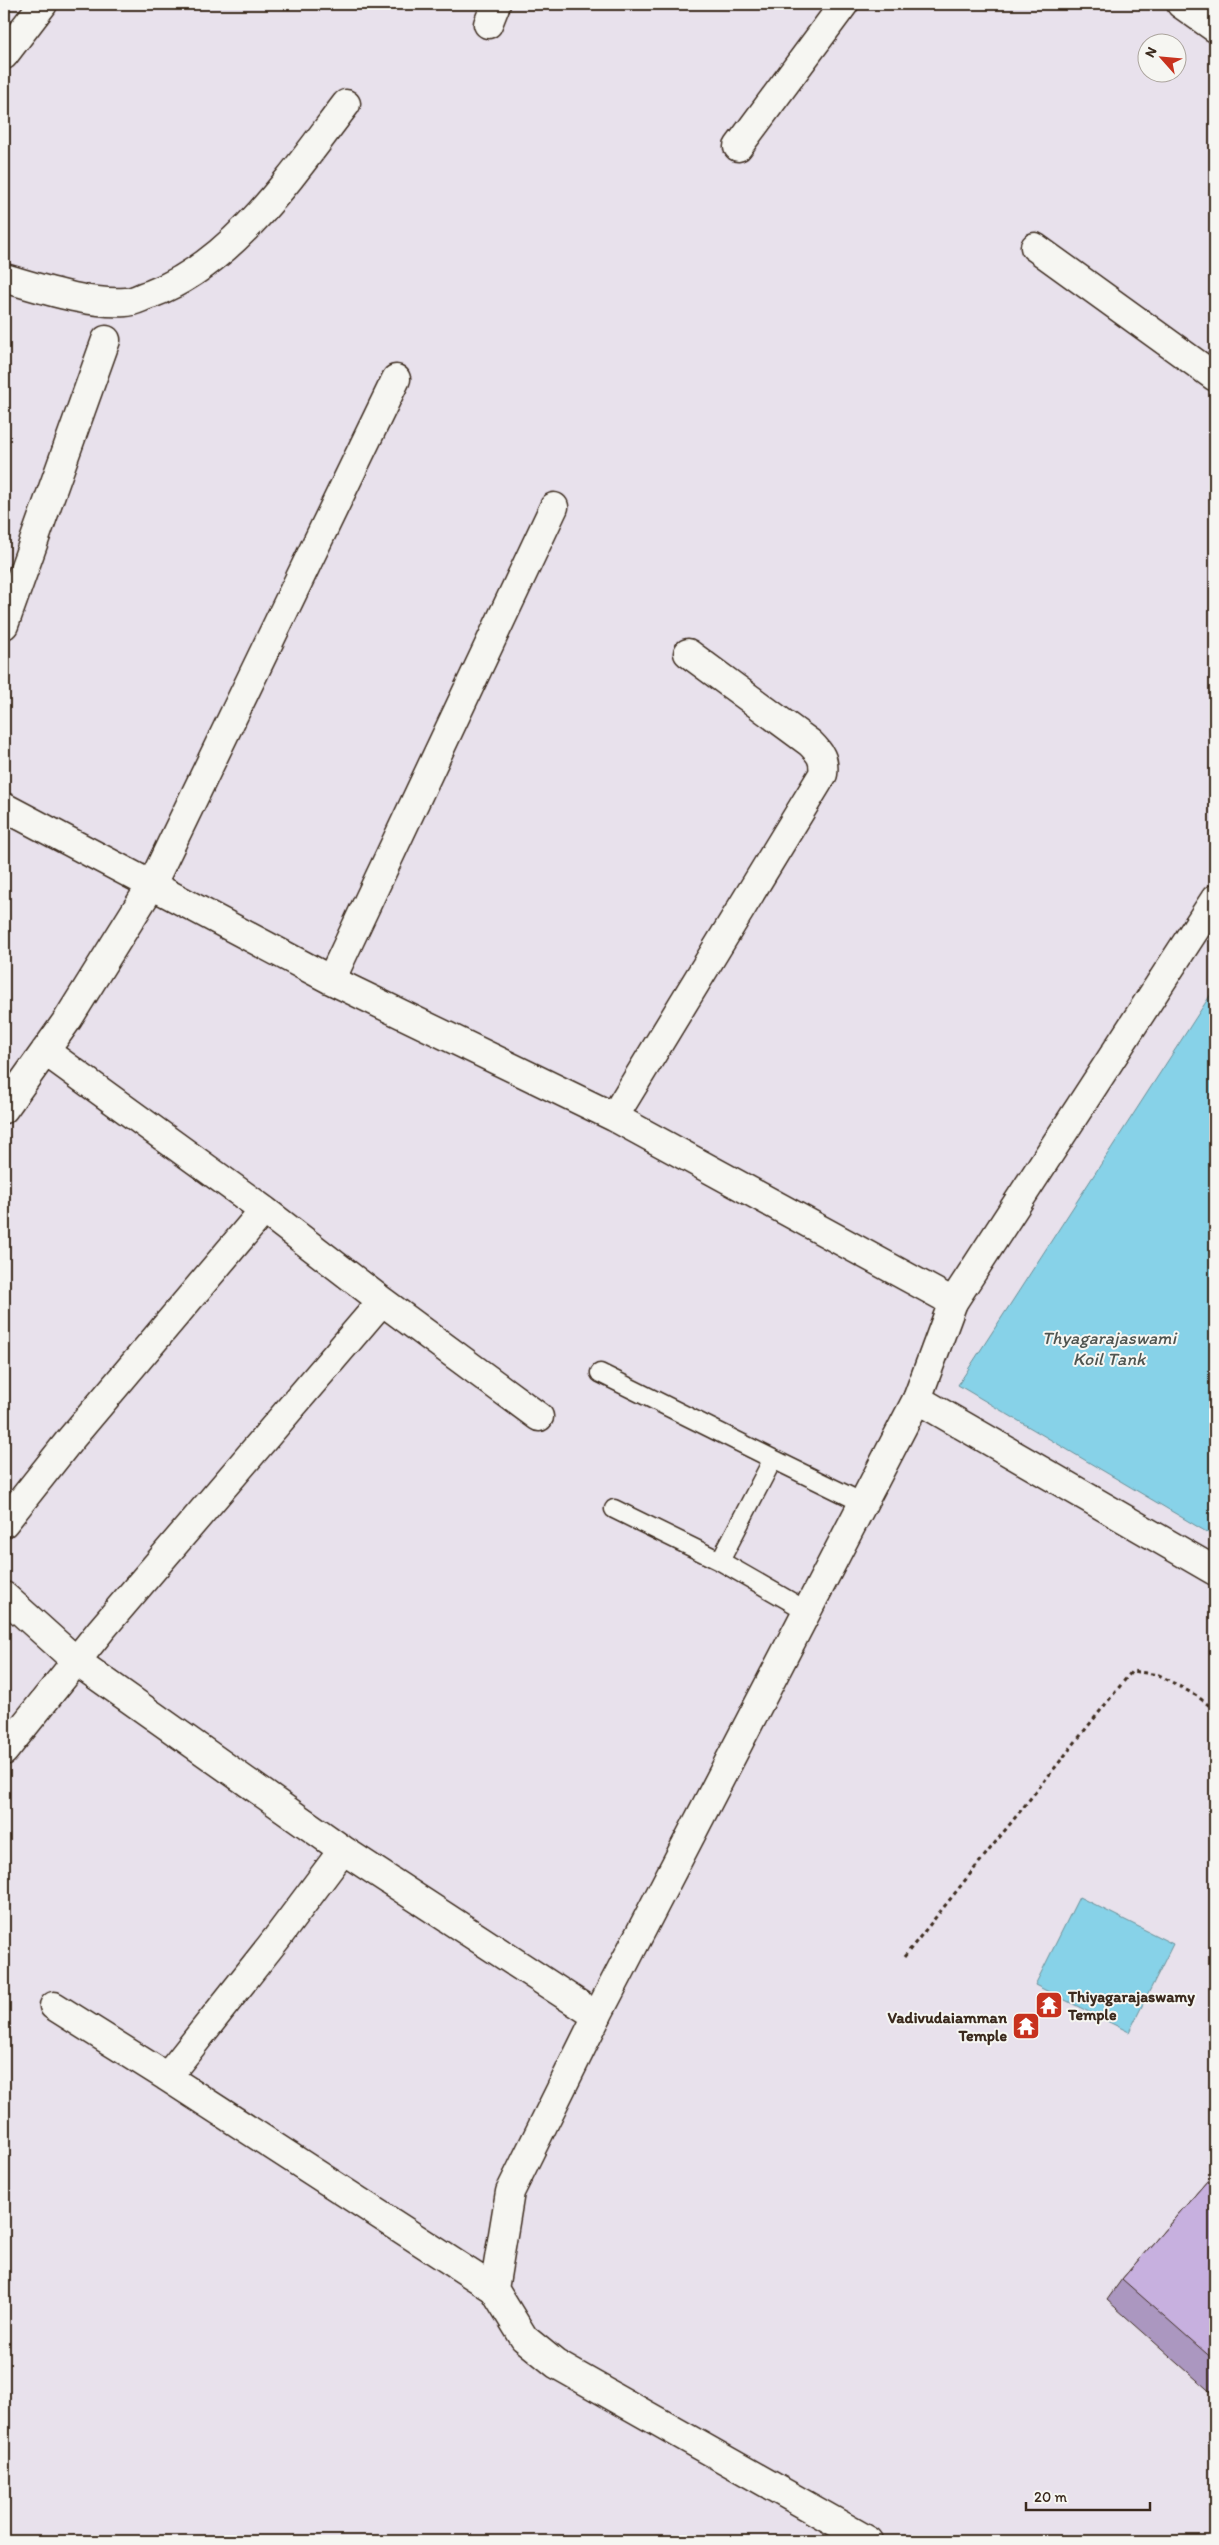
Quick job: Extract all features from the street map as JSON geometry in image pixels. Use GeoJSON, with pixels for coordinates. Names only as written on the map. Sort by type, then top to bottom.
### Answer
{"type":"FeatureCollection","features":[{"type":"Feature","properties":{"kind":"street"},"geometry":{"type":"LineString","coordinates":[[4,55],[43,4]]}},
{"type":"Feature","properties":{"kind":"street"},"geometry":{"type":"LineString","coordinates":[[738,147],[844,4]]}},
{"type":"Feature","properties":{"kind":"street"},"geometry":{"type":"LineString","coordinates":[[1181,4],[1215,28]]}},
{"type":"Feature","properties":{"kind":"street"},"geometry":{"type":"LineString","coordinates":[[4,278],[91,300],[127,302],[163,289],[192,273],[231,241],[285,184],[346,104]]}},
{"type":"Feature","properties":{"kind":"street"},"geometry":{"type":"LineString","coordinates":[[1035,247],[1215,377]]}},
{"type":"Feature","properties":{"kind":"street"},"geometry":{"type":"LineString","coordinates":[[4,624],[106,340]]}},
{"type":"Feature","properties":{"kind":"street"},"geometry":{"type":"LineString","coordinates":[[4,1109],[68,1019],[151,886],[396,379]]}},
{"type":"Feature","properties":{"kind":"street"},"geometry":{"type":"LineString","coordinates":[[331,980],[554,507]]}},
{"type":"Feature","properties":{"kind":"street"},"geometry":{"type":"LineString","coordinates":[[614,1117],[823,774],[825,764],[820,754],[810,743],[688,653]]}},
{"type":"Feature","properties":{"kind":"street"},"geometry":{"type":"LineString","coordinates":[[4,807],[331,980],[614,1117],[953,1302]]}},
{"type":"Feature","properties":{"kind":"street"},"geometry":{"type":"LineString","coordinates":[[494,2289],[510,2192],[597,2016],[917,1399],[953,1302],[1212,911]]}},
{"type":"Feature","properties":{"kind":"street"},"geometry":{"type":"LineString","coordinates":[[44,1051],[264,1210],[538,1417]]}},
{"type":"Feature","properties":{"kind":"street"},"geometry":{"type":"LineString","coordinates":[[4,1523],[69,1440],[264,1210]]}},
{"type":"Feature","properties":{"kind":"street"},"geometry":{"type":"LineString","coordinates":[[4,1751],[76,1661],[382,1301]]}},
{"type":"Feature","properties":{"kind":"street"},"geometry":{"type":"LineString","coordinates":[[917,1399],[1215,1571]]}},
{"type":"Feature","properties":{"kind":"street"},"geometry":{"type":"LineString","coordinates":[[4,1596],[76,1661],[343,1850],[597,2016]]}},
{"type":"Feature","properties":{"kind":"street"},"geometry":{"type":"LineString","coordinates":[[167,2077],[277,1938],[343,1850]]}},
{"type":"Feature","properties":{"kind":"street"},"geometry":{"type":"LineString","coordinates":[[54,2006],[494,2289],[524,2338],[556,2364],[869,2541]]}},
{"type":"Feature","properties":{"kind":"lane"},"geometry":{"type":"LineString","coordinates":[[600,1372],[863,1503]]}},
{"type":"Feature","properties":{"kind":"lane"},"geometry":{"type":"LineString","coordinates":[[720,1561],[773,1459]]}},
{"type":"Feature","properties":{"kind":"lane"},"geometry":{"type":"LineString","coordinates":[[614,1509],[720,1561],[807,1611]]}},
{"type":"Feature","properties":{"kind":"path"},"geometry":{"type":"LineString","coordinates":[[904,1957],[1132,1671],[1159,1675],[1197,1696],[1215,1710]]}},
{"type":"Feature","properties":{"kind":"water","name":"Thyagarajaswami Koil Tank"},"geometry":{"type":"Polygon","coordinates":[[[1215,988],[1215,1537],[958,1385],[1215,988]]]}},
{"type":"Feature","properties":{"kind":"water"},"geometry":{"type":"Polygon","coordinates":[[[1079,1897],[1173,1944],[1129,2032],[1035,1985],[1079,1897]]]}},
{"type":"Feature","properties":{"kind":"building"},"geometry":{"type":"Polygon","coordinates":[[[1215,2172],[1215,2361],[1122,2279],[1215,2172]]]}},
{"type":"Feature","properties":{"kind":"place","name":"Thiyagarajaswamy Temple"},"geometry":{"type":"Point","coordinates":[1049,2005]}},
{"type":"Feature","properties":{"kind":"place","name":"Vadivudaiamman Temple"},"geometry":{"type":"Point","coordinates":[1026,2026]}}]}
